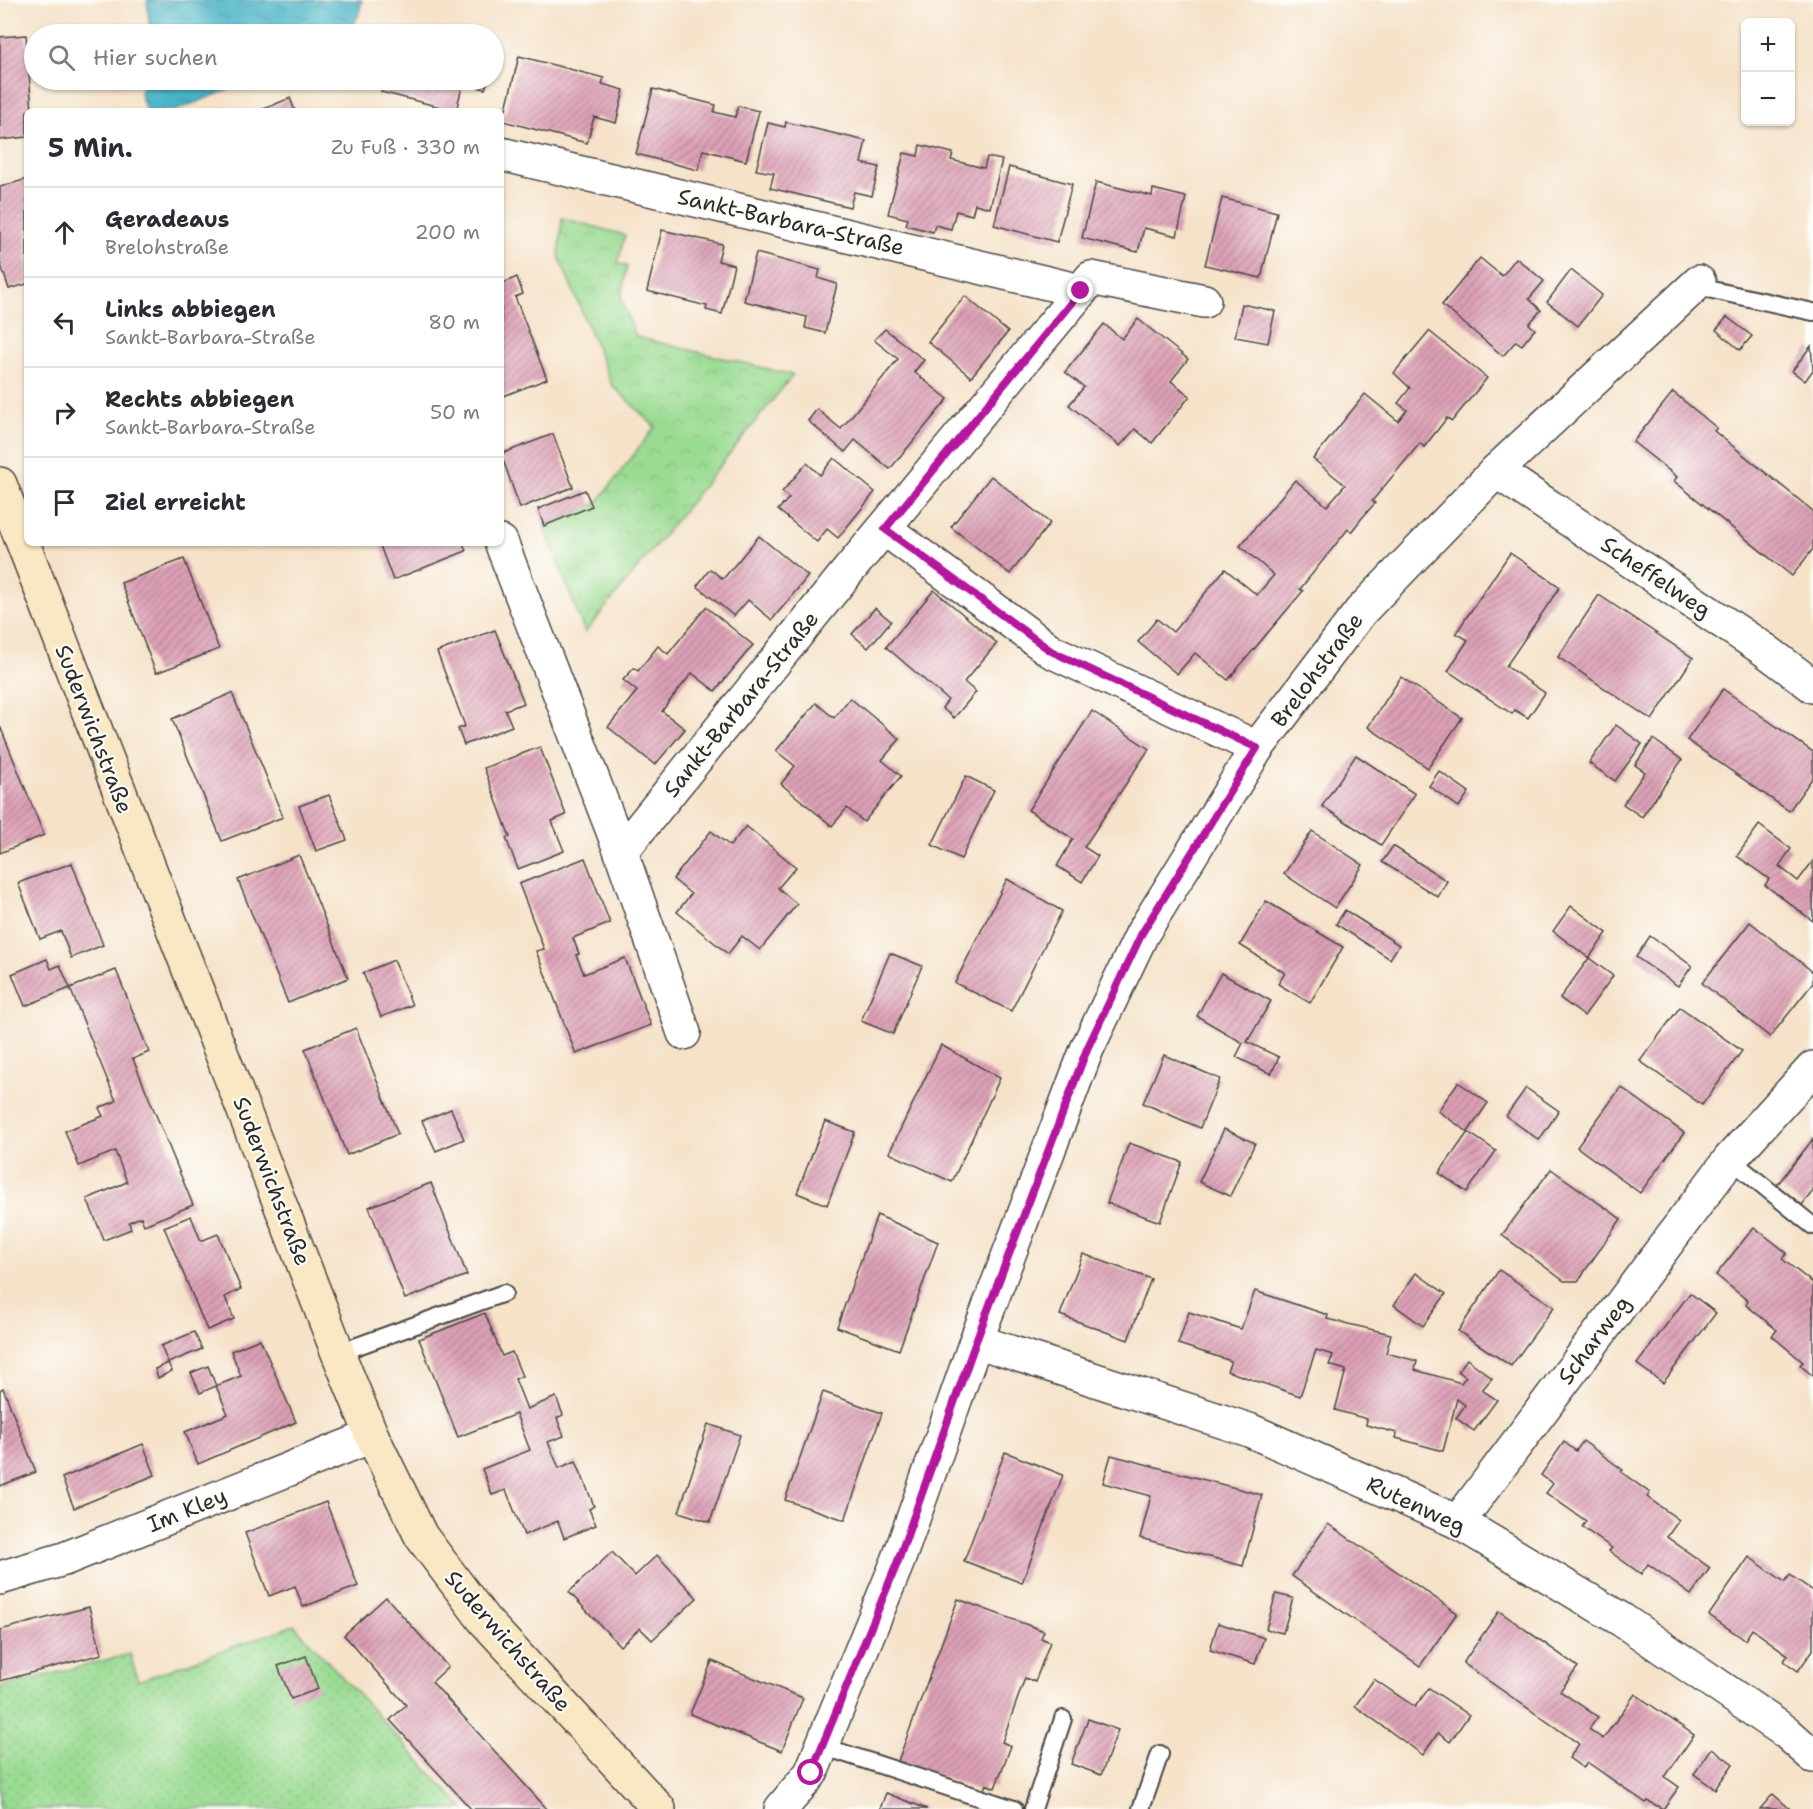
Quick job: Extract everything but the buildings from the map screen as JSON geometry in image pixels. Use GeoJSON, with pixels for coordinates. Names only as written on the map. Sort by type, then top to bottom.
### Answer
{"type":"FeatureCollection","features":[{"type":"Feature","properties":{"kind":"main road","name":"Suderwichstraße"},"geometry":{"type":"LineString","coordinates":[[0,484],[24,546]]}},
{"type":"Feature","properties":{"kind":"main road","name":"Suderwichstraße"},"geometry":{"type":"LineString","coordinates":[[24,546],[338,1353],[372,1436],[420,1536],[484,1620],[659,1809]]}},
{"type":"Feature","properties":{"kind":"street","name":"Sankt-Barbara-Straße"},"geometry":{"type":"LineString","coordinates":[[504,155],[1081,291]]}},
{"type":"Feature","properties":{"kind":"street","name":"Sankt-Barbara-Straße"},"geometry":{"type":"LineString","coordinates":[[621,852],[1091,278],[1204,301]]}},
{"type":"Feature","properties":{"kind":"street","name":"Brelohstraße"},"geometry":{"type":"LineString","coordinates":[[781,1809],[811,1773],[898,1561],[976,1341],[1087,1049],[1142,933],[1257,748],[1361,611],[1496,471],[1696,284]]}},
{"type":"Feature","properties":{"kind":"street","name":"Scheffelweg"},"geometry":{"type":"LineString","coordinates":[[1496,471],[1765,650],[1813,686]]}},
{"type":"Feature","properties":{"kind":"street"},"geometry":{"type":"LineString","coordinates":[[885,529],[1051,651],[1257,748]]}},
{"type":"Feature","properties":{"kind":"street"},"geometry":{"type":"LineString","coordinates":[[503,546],[621,852],[684,1033]]}},
{"type":"Feature","properties":{"kind":"street","name":"Scharweg"},"geometry":{"type":"LineString","coordinates":[[1458,1522],[1730,1159],[1813,1068]]}},
{"type":"Feature","properties":{"kind":"street","name":"Rutenweg"},"geometry":{"type":"LineString","coordinates":[[976,1341],[1249,1430],[1458,1522],[1622,1620],[1786,1732],[1813,1756]]}},
{"type":"Feature","properties":{"kind":"street","name":"Im Kley"},"geometry":{"type":"LineString","coordinates":[[0,1578],[64,1559],[372,1436]]}},
{"type":"Feature","properties":{"kind":"lane"},"geometry":{"type":"LineString","coordinates":[[1696,284],[1813,312]]}},
{"type":"Feature","properties":{"kind":"lane"},"geometry":{"type":"LineString","coordinates":[[1730,1159],[1813,1226]]}},
{"type":"Feature","properties":{"kind":"lane"},"geometry":{"type":"LineString","coordinates":[[338,1353],[504,1293]]}},
{"type":"Feature","properties":{"kind":"lane"},"geometry":{"type":"LineString","coordinates":[[1033,1809],[1063,1719]]}},
{"type":"Feature","properties":{"kind":"lane"},"geometry":{"type":"LineString","coordinates":[[822,1746],[1014,1809]]}},
{"type":"Feature","properties":{"kind":"lane"},"geometry":{"type":"LineString","coordinates":[[1141,1809],[1160,1754]]}},
{"type":"Feature","properties":{"kind":"green space"},"geometry":{"type":"Polygon","coordinates":[[[562,218],[625,235],[618,263],[627,266],[621,299],[636,337],[793,375],[585,633],[544,526],[596,504],[655,427],[612,385],[559,257],[562,218]]]}},
{"type":"Feature","properties":{"kind":"green space"},"geometry":{"type":"Polygon","coordinates":[[[294,1625],[464,1809],[0,1809],[0,1687],[130,1654],[138,1681],[294,1625]]]}},
{"type":"Feature","properties":{"kind":"water"},"geometry":{"type":"Polygon","coordinates":[[[147,0],[362,0],[358,17],[353,24],[149,24],[147,0]]]}},
{"type":"Feature","properties":{"kind":"water"},"geometry":{"type":"Polygon","coordinates":[[[141,90],[228,90],[182,108],[145,108],[141,90]]]}},
{"type":"Feature","properties":{"kind":"route"},"geometry":{"type":"LineString","coordinates":[[811,1773],[898,1561],[976,1341],[1087,1049],[1142,933],[1257,748],[1051,651],[885,529],[1081,291]]}}]}
